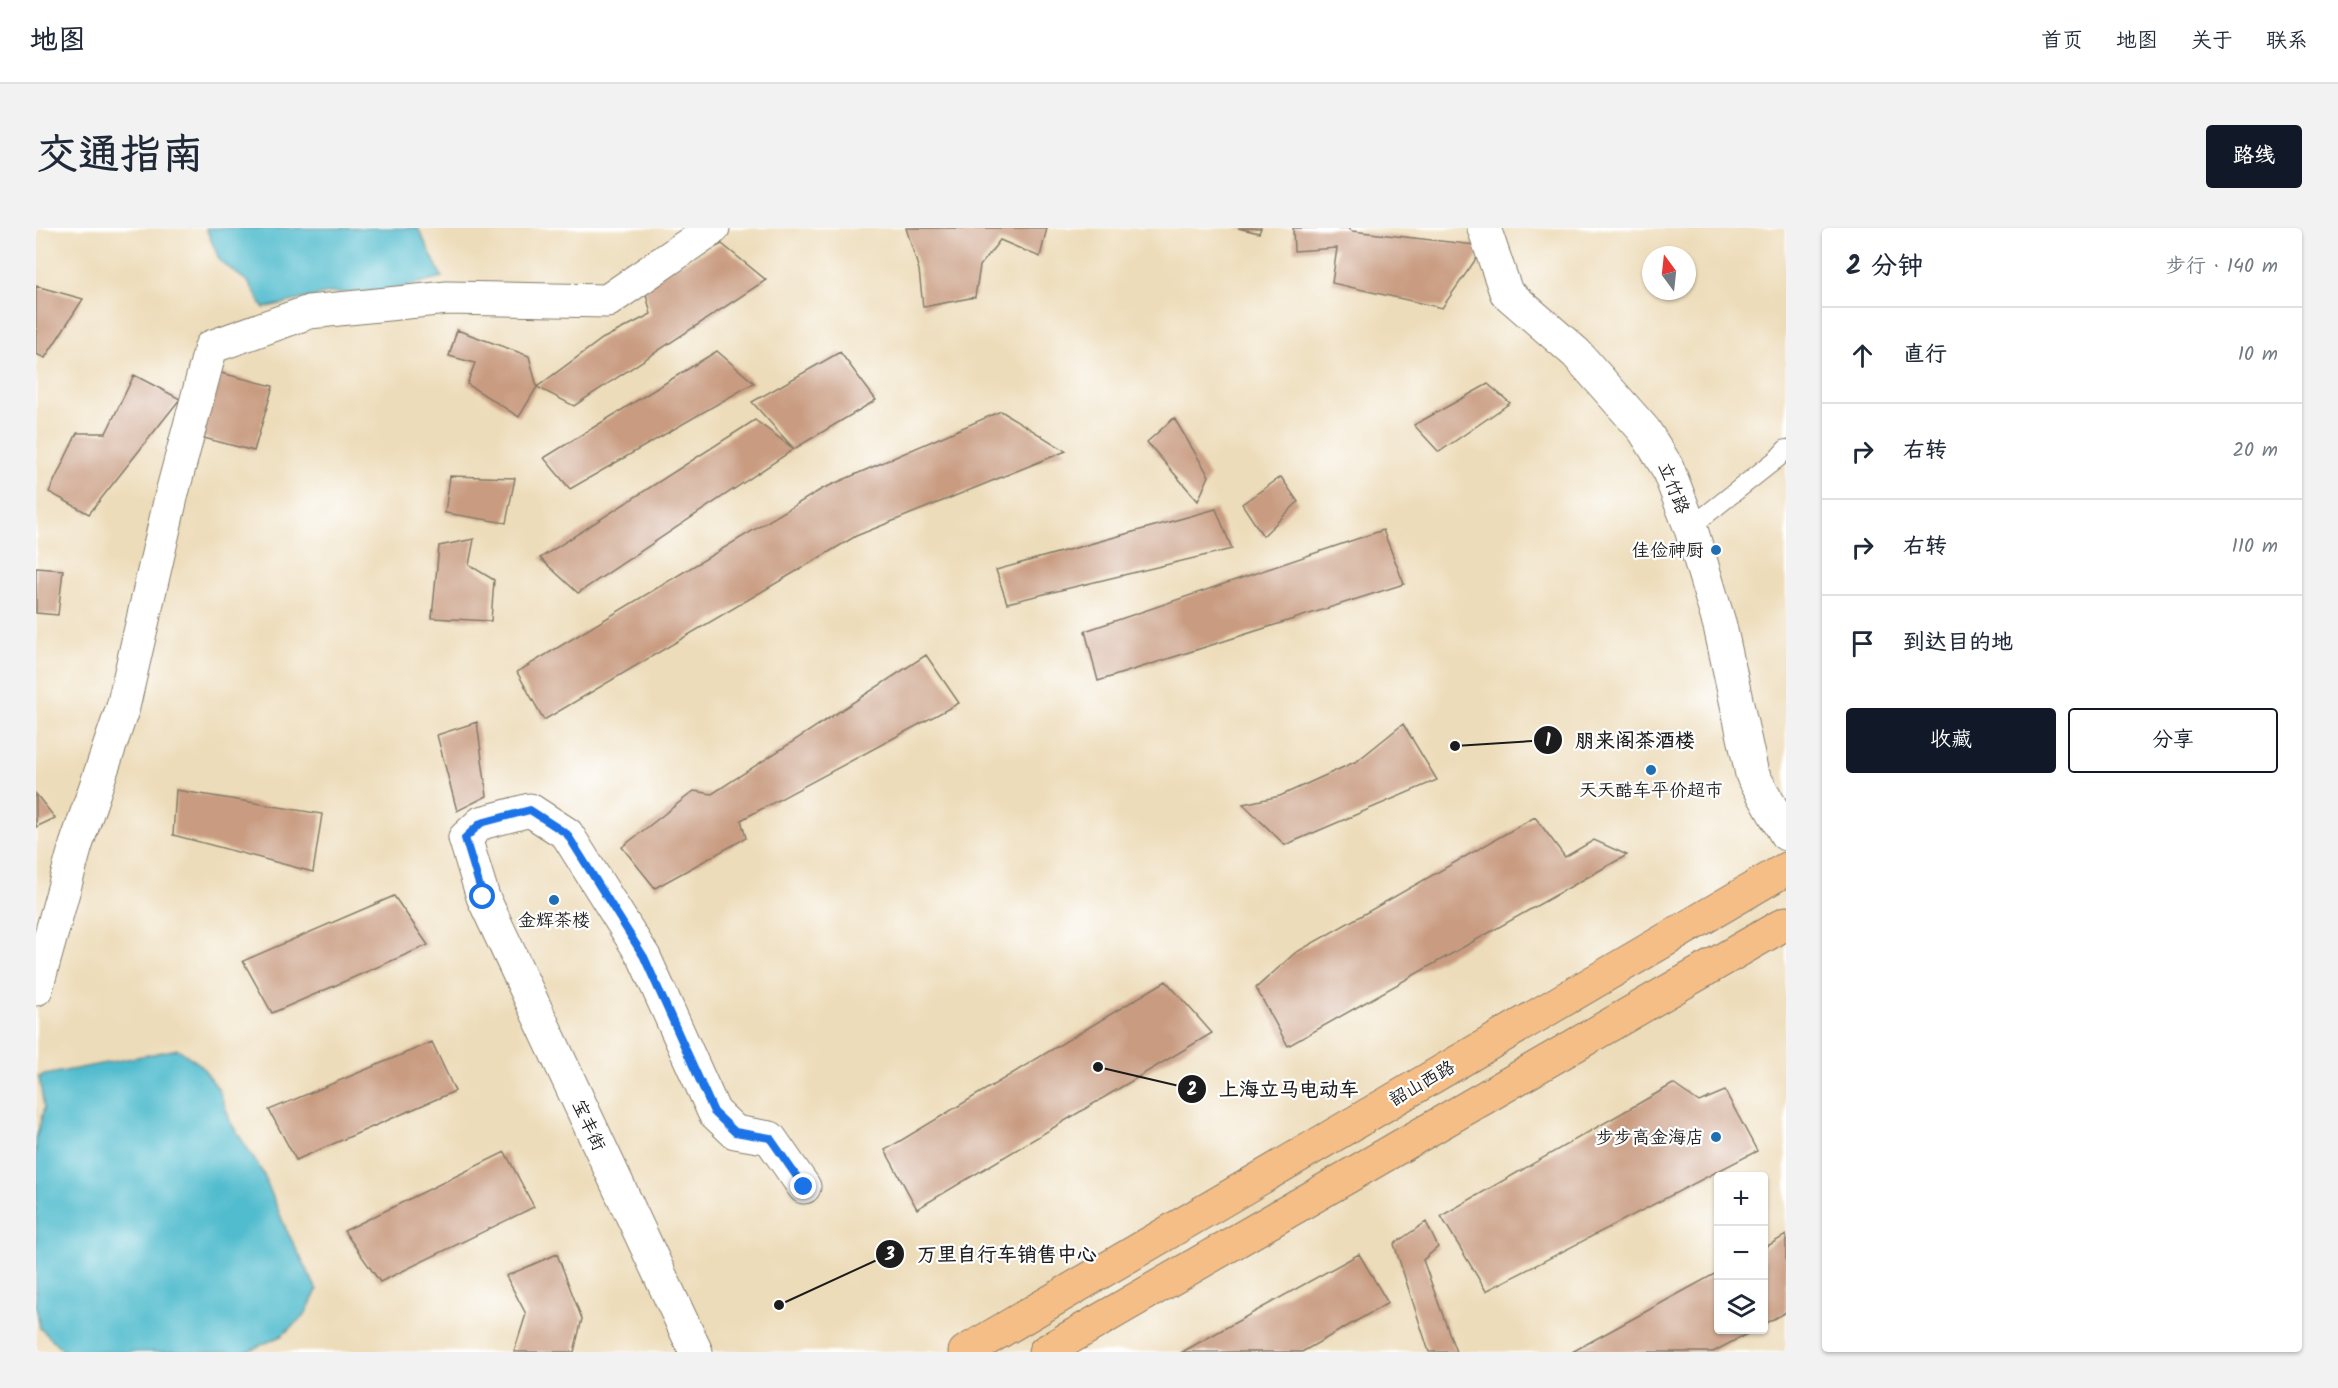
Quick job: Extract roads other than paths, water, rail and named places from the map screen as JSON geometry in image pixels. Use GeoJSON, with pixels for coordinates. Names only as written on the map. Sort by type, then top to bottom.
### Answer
{"type":"FeatureCollection","features":[{"type":"Feature","properties":{"kind":"main road","name":"韶山西路"},"geometry":{"type":"LineString","coordinates":[[965,1352],[1786,869]]}},
{"type":"Feature","properties":{"kind":"main road"},"geometry":{"type":"LineString","coordinates":[[1045,1352],[1786,924]]}},
{"type":"Feature","properties":{"kind":"street"},"geometry":{"type":"LineString","coordinates":[[36,989],[76,845],[123,707],[172,493],[211,347],[309,312],[447,298],[607,301],[713,228]]}},
{"type":"Feature","properties":{"kind":"street","name":"立竹路"},"geometry":{"type":"LineString","coordinates":[[1484,228],[1506,292],[1576,353],[1644,430],[1668,467],[1691,530],[1720,626],[1752,774],[1786,834]]}},
{"type":"Feature","properties":{"kind":"street","name":"宝丰街"},"geometry":{"type":"LineString","coordinates":[[696,1352],[483,897],[465,838],[481,823],[530,810],[567,834],[644,957],[714,1112],[735,1132],[770,1138],[804,1187]]}},
{"type":"Feature","properties":{"kind":"lane"},"geometry":{"type":"LineString","coordinates":[[1691,530],[1702,518],[1778,458],[1786,449]]}},
{"type":"Feature","properties":{"kind":"water"},"geometry":{"type":"Polygon","coordinates":[[[206,228],[418,228],[442,277],[384,292],[329,293],[264,308],[248,282],[220,261],[206,228]]]}},
{"type":"Feature","properties":{"kind":"water"},"geometry":{"type":"Polygon","coordinates":[[[178,1049],[201,1065],[219,1090],[231,1123],[263,1173],[286,1229],[317,1290],[305,1315],[281,1336],[246,1352],[65,1352],[40,1328],[36,1306],[36,1139],[44,1108],[39,1076],[178,1049]]]}},
{"type":"Feature","properties":{"kind":"place","name":"佳俭神厨"},"geometry":{"type":"Point","coordinates":[1716,550]}},
{"type":"Feature","properties":{"kind":"place","name":"朋来阁茶酒楼"},"geometry":{"type":"Point","coordinates":[1455,746]}},
{"type":"Feature","properties":{"kind":"place","name":"天天酷车平价超市"},"geometry":{"type":"Point","coordinates":[1651,770]}},
{"type":"Feature","properties":{"kind":"place","name":"金辉茶楼"},"geometry":{"type":"Point","coordinates":[554,900]}},
{"type":"Feature","properties":{"kind":"place","name":"上海立马电动车"},"geometry":{"type":"Point","coordinates":[1098,1067]}},
{"type":"Feature","properties":{"kind":"place","name":"步步高金海店"},"geometry":{"type":"Point","coordinates":[1716,1137]}},
{"type":"Feature","properties":{"kind":"place","name":"万里自行车销售中心"},"geometry":{"type":"Point","coordinates":[779,1305]}}]}
